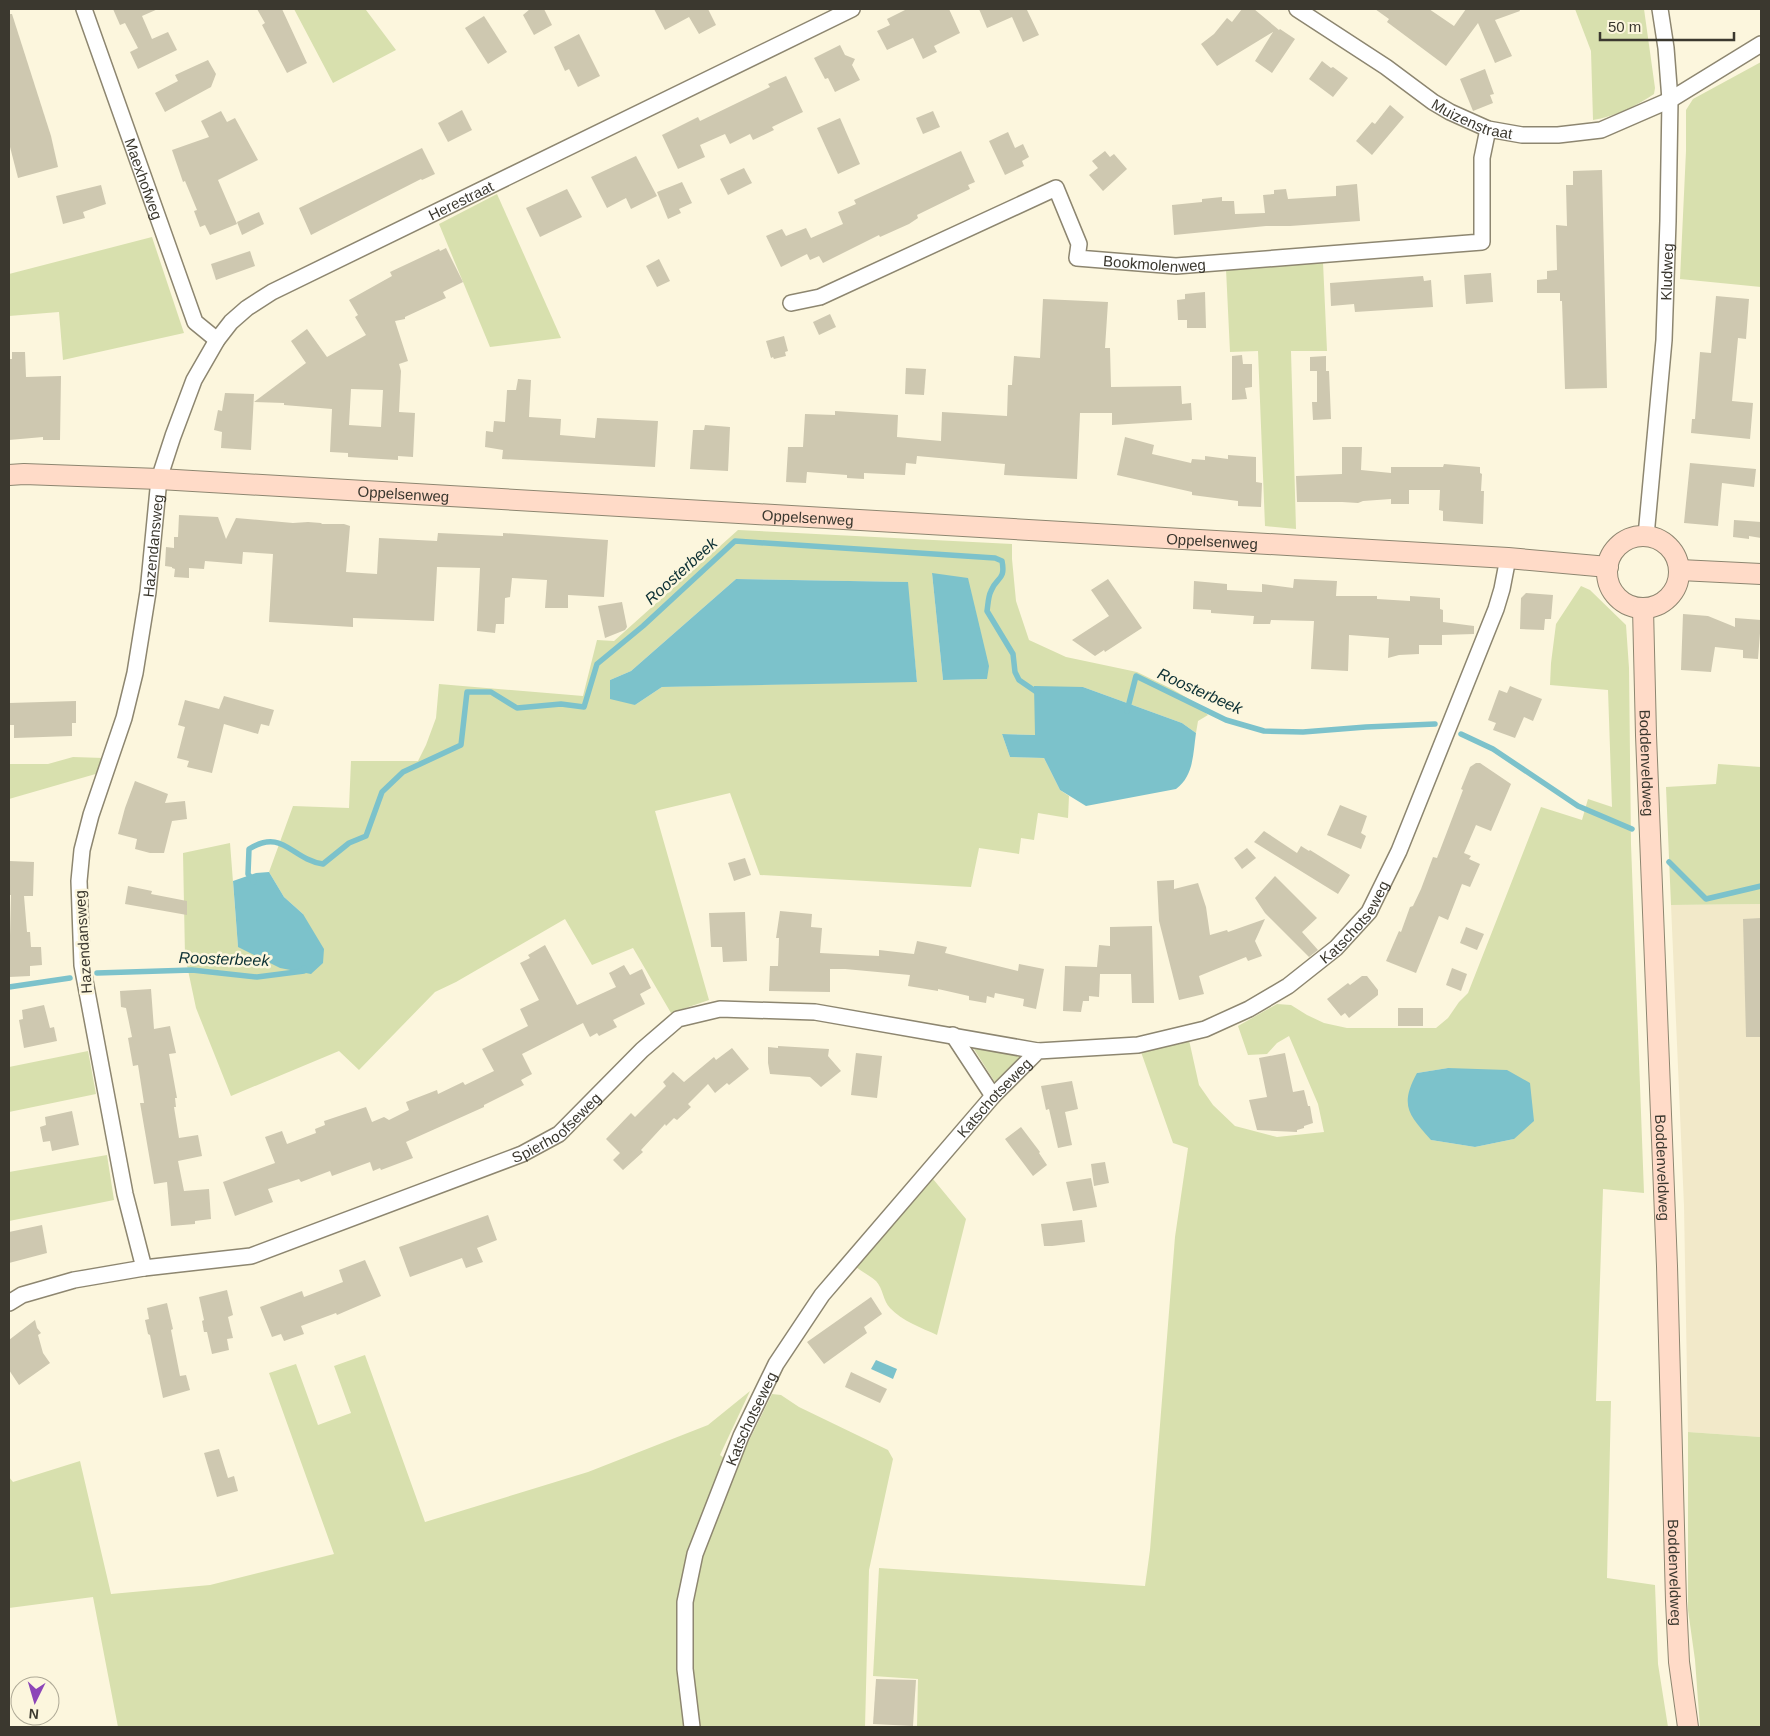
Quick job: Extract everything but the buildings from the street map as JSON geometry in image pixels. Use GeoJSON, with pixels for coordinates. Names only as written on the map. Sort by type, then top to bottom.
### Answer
{"type":"FeatureCollection","features":[{"type":"Feature","properties":{"kind":"street","name":"Maexhofweg"},"geometry":{"type":"LineString","coordinates":[[84,9],[195,322],[217,340]]}},
{"type":"Feature","properties":{"kind":"street","name":"Herestraat"},"geometry":{"type":"LineString","coordinates":[[159,479],[194,380],[217,340],[231,322],[247,308],[272,292],[852,9]]}},
{"type":"Feature","properties":{"kind":"street","name":"Muizenstraat"},"geometry":{"type":"LineString","coordinates":[[1297,9],[1386,67],[1433,102],[1472,123],[1488,129],[1522,135],[1558,135],[1601,130],[1670,100],[1761,44]]}},
{"type":"Feature","properties":{"kind":"street","name":"Kludweg"},"geometry":{"type":"LineString","coordinates":[[1646,536],[1664,340],[1670,100],[1666,48],[1660,9]]}},
{"type":"Feature","properties":{"kind":"street","name":"Bookmolenweg"},"geometry":{"type":"LineString","coordinates":[[791,303],[820,297],[1056,188],[1079,244],[1077,258],[1176,266],[1482,242],[1482,158],[1488,129]]}},
{"type":"Feature","properties":{"kind":"street","name":"Oppelsenweg"},"geometry":{"type":"LineString","coordinates":[[9,475],[159,479],[1508,558],[1608,566]]}},
{"type":"Feature","properties":{"kind":"street","name":"Hazendansweg"},"geometry":{"type":"LineString","coordinates":[[144,1268],[125,1194],[85,987],[80,940],[79,881],[82,850],[91,815],[116,745],[135,673],[148,592],[159,479]]}},
{"type":"Feature","properties":{"kind":"street"},"geometry":{"type":"LineString","coordinates":[[1646,536],[1659,539],[1669,547],[1677,558],[1680,570],[1677,585],[1670,597],[1658,605],[1643,608],[1628,605],[1616,595],[1608,582],[1608,566],[1610,556],[1617,547],[1630,538],[1646,536]]}},
{"type":"Feature","properties":{"kind":"street","name":"Katschotseweg"},"geometry":{"type":"LineString","coordinates":[[692,1727],[685,1669],[685,1602],[695,1554],[741,1436],[776,1364],[822,1294],[993,1096],[1038,1051],[1138,1045],[1205,1029],[1249,1008],[1288,986],[1336,948],[1369,912],[1399,851],[1496,610],[1508,558]]}},
{"type":"Feature","properties":{"kind":"street"},"geometry":{"type":"LineString","coordinates":[[1680,570],[1761,574]]}},
{"type":"Feature","properties":{"kind":"street","name":"Boddenveldweg"},"geometry":{"type":"LineString","coordinates":[[1643,608],[1666,1247],[1676,1601],[1679,1662],[1688,1727]]}},
{"type":"Feature","properties":{"kind":"street","name":"Spierhoofseweg"},"geometry":{"type":"LineString","coordinates":[[144,1268],[251,1256],[522,1154],[559,1134],[642,1050],[678,1019],[720,1009],[815,1012],[1038,1051]]}},
{"type":"Feature","properties":{"kind":"street"},"geometry":{"type":"LineString","coordinates":[[953,1035],[993,1096]]}},
{"type":"Feature","properties":{"kind":"street"},"geometry":{"type":"LineString","coordinates":[[9,1303],[22,1295],[60,1284],[144,1268]]}},
{"type":"Feature","properties":{"kind":"shaded area"},"geometry":{"type":"Polygon","coordinates":[[[1761,904],[1761,1437],[1688,1432],[1684,1206],[1671,905],[1761,904]]]}},
{"type":"Feature","properties":{"kind":"green space"},"geometry":{"type":"Polygon","coordinates":[[[294,9],[367,9],[396,50],[333,83],[294,9]]]}},
{"type":"Feature","properties":{"kind":"green space"},"geometry":{"type":"Polygon","coordinates":[[[1575,9],[1644,9],[1655,88],[1654,94],[1625,110],[1593,120],[1591,51],[1575,9]]]}},
{"type":"Feature","properties":{"kind":"green space"},"geometry":{"type":"Polygon","coordinates":[[[1761,62],[1761,287],[1680,279],[1686,110],[1693,99],[1761,62]]]}},
{"type":"Feature","properties":{"kind":"green space"},"geometry":{"type":"Polygon","coordinates":[[[497,194],[561,338],[490,347],[439,224],[497,194]]]}},
{"type":"Feature","properties":{"kind":"green space"},"geometry":{"type":"Polygon","coordinates":[[[152,237],[184,333],[63,360],[59,312],[9,316],[9,274],[152,237]]]}},
{"type":"Feature","properties":{"kind":"green space"},"geometry":{"type":"Polygon","coordinates":[[[1323,262],[1327,351],[1291,351],[1296,529],[1265,526],[1258,351],[1230,352],[1226,269],[1323,262]]]}},
{"type":"Feature","properties":{"kind":"green space"},"geometry":{"type":"Polygon","coordinates":[[[738,530],[1012,544],[1016,601],[1029,640],[1066,657],[1137,672],[1196,703],[1208,715],[1198,721],[1196,733],[1182,723],[1083,687],[1036,735],[1002,734],[1010,757],[1044,758],[1060,790],[1069,796],[1068,818],[1038,813],[1034,840],[1021,838],[1019,854],[979,848],[971,887],[760,875],[730,793],[655,811],[709,1000],[671,1013],[633,948],[592,965],[565,919],[456,982],[435,992],[359,1070],[339,1051],[231,1096],[196,1008],[185,956],[183,853],[230,843],[238,947],[303,914],[284,897],[269,872],[293,806],[349,808],[351,761],[418,761],[436,718],[439,684],[583,696],[597,640],[614,641],[738,530]],[[932,573],[943,680],[986,679],[932,573]],[[736,579],[631,671],[610,680],[635,705],[662,687],[917,681],[907,582],[736,579]]]}},
{"type":"Feature","properties":{"kind":"green space"},"geometry":{"type":"Polygon","coordinates":[[[1581,586],[1590,590],[1626,625],[1629,668],[1631,844],[1644,1193],[1603,1189],[1596,1401],[1611,1401],[1607,1578],[1655,1585],[1658,1664],[1668,1727],[917,1727],[918,1679],[873,1676],[879,1568],[1145,1586],[1150,1550],[1175,1237],[1188,1148],[1173,1143],[1141,1052],[1189,1040],[1199,1085],[1213,1105],[1235,1126],[1277,1137],[1324,1132],[1318,1104],[1289,1036],[1277,1043],[1267,1054],[1248,1055],[1238,1026],[1277,1004],[1291,1005],[1324,1023],[1347,1028],[1436,1028],[1448,1018],[1468,993],[1541,807],[1582,820],[1588,799],[1612,807],[1608,690],[1550,685],[1556,624],[1581,586]],[[1448,1068],[1417,1073],[1431,1140],[1475,1147],[1514,1139],[1448,1068]]]}},
{"type":"Feature","properties":{"kind":"green space"},"geometry":{"type":"Polygon","coordinates":[[[73,757],[104,758],[99,773],[9,799],[9,764],[48,764],[73,757]]]}},
{"type":"Feature","properties":{"kind":"green space"},"geometry":{"type":"Polygon","coordinates":[[[1718,764],[1761,767],[1761,904],[1671,905],[1666,787],[1716,784],[1718,764]]]}},
{"type":"Feature","properties":{"kind":"green space"},"geometry":{"type":"Polygon","coordinates":[[[974,1046],[1023,1056],[996,1084],[974,1049],[974,1046]]]}},
{"type":"Feature","properties":{"kind":"green space"},"geometry":{"type":"Polygon","coordinates":[[[88,1051],[96,1094],[9,1112],[9,1067],[88,1051]]]}},
{"type":"Feature","properties":{"kind":"green space"},"geometry":{"type":"Polygon","coordinates":[[[107,1155],[114,1200],[9,1221],[9,1172],[107,1155]]]}},
{"type":"Feature","properties":{"kind":"green space"},"geometry":{"type":"Polygon","coordinates":[[[933,1179],[966,1219],[937,1335],[912,1324],[895,1313],[888,1305],[876,1281],[856,1267],[933,1179]]]}},
{"type":"Feature","properties":{"kind":"green space"},"geometry":{"type":"Polygon","coordinates":[[[365,1355],[425,1522],[588,1472],[708,1425],[750,1391],[720,1455],[736,1467],[772,1394],[781,1395],[799,1407],[888,1450],[893,1459],[869,1570],[865,1727],[118,1727],[93,1597],[9,1608],[9,1477],[13,1482],[80,1461],[111,1594],[210,1585],[334,1554],[269,1373],[296,1364],[318,1425],[351,1413],[334,1366],[365,1355]]]}},
{"type":"Feature","properties":{"kind":"green space"},"geometry":{"type":"Polygon","coordinates":[[[1688,1432],[1761,1437],[1761,1727],[1700,1727],[1695,1660],[1688,1610],[1688,1432]]]}},
{"type":"Feature","properties":{"kind":"water"},"geometry":{"type":"Polygon","coordinates":[[[932,573],[968,578],[989,666],[987,679],[943,680],[932,573]]]}},
{"type":"Feature","properties":{"kind":"water"},"geometry":{"type":"Polygon","coordinates":[[[736,579],[908,582],[917,682],[662,687],[635,705],[610,699],[610,680],[631,671],[736,579]]]}},
{"type":"Feature","properties":{"kind":"water"},"geometry":{"type":"Polygon","coordinates":[[[1034,686],[1083,687],[1182,723],[1196,733],[1192,764],[1186,778],[1176,789],[1086,806],[1060,790],[1044,758],[1010,757],[1002,734],[1035,735],[1034,686]]]}},
{"type":"Feature","properties":{"kind":"water"},"geometry":{"type":"Polygon","coordinates":[[[269,872],[284,897],[303,914],[324,949],[323,963],[311,974],[280,968],[238,947],[233,881],[256,873],[269,872]]]}},
{"type":"Feature","properties":{"kind":"water"},"geometry":{"type":"Polygon","coordinates":[[[1448,1068],[1507,1070],[1530,1083],[1534,1121],[1514,1139],[1475,1147],[1431,1140],[1412,1117],[1409,1110],[1408,1094],[1417,1073],[1448,1068]]]}},
{"type":"Feature","properties":{"kind":"water"},"geometry":{"type":"Polygon","coordinates":[[[876,1360],[897,1369],[893,1379],[871,1369],[876,1360]]]}},
{"type":"Feature","properties":{"kind":"waterway","name":"Roosterbeek"},"geometry":{"type":"LineString","coordinates":[[254,882],[248,874],[249,849],[261,843],[279,843],[303,857],[323,864],[349,843],[366,836],[382,792],[403,772],[461,745],[467,692],[491,692],[517,708],[561,704],[584,707],[597,664],[643,626],[735,541],[995,558],[1002,561],[1002,576],[990,593],[987,611],[1013,654],[1015,672],[1019,680],[1038,693]]}},
{"type":"Feature","properties":{"kind":"waterway","name":"Roosterbeek"},"geometry":{"type":"LineString","coordinates":[[1127,711],[1136,676],[1226,720],[1264,731],[1303,732],[1435,724]]}},
{"type":"Feature","properties":{"kind":"waterway","name":"Roosterbeek"},"geometry":{"type":"LineString","coordinates":[[1461,734],[1493,749],[1578,806],[1632,829]]}},
{"type":"Feature","properties":{"kind":"waterway","name":"Roosterbeek"},"geometry":{"type":"LineString","coordinates":[[1669,862],[1706,899],[1761,886]]}},
{"type":"Feature","properties":{"kind":"waterway","name":"Roosterbeek"},"geometry":{"type":"LineString","coordinates":[[97,973],[192,970],[257,977],[304,971],[304,968]]}},
{"type":"Feature","properties":{"kind":"waterway","name":"Roosterbeek"},"geometry":{"type":"LineString","coordinates":[[9,987],[70,978]]}}]}
